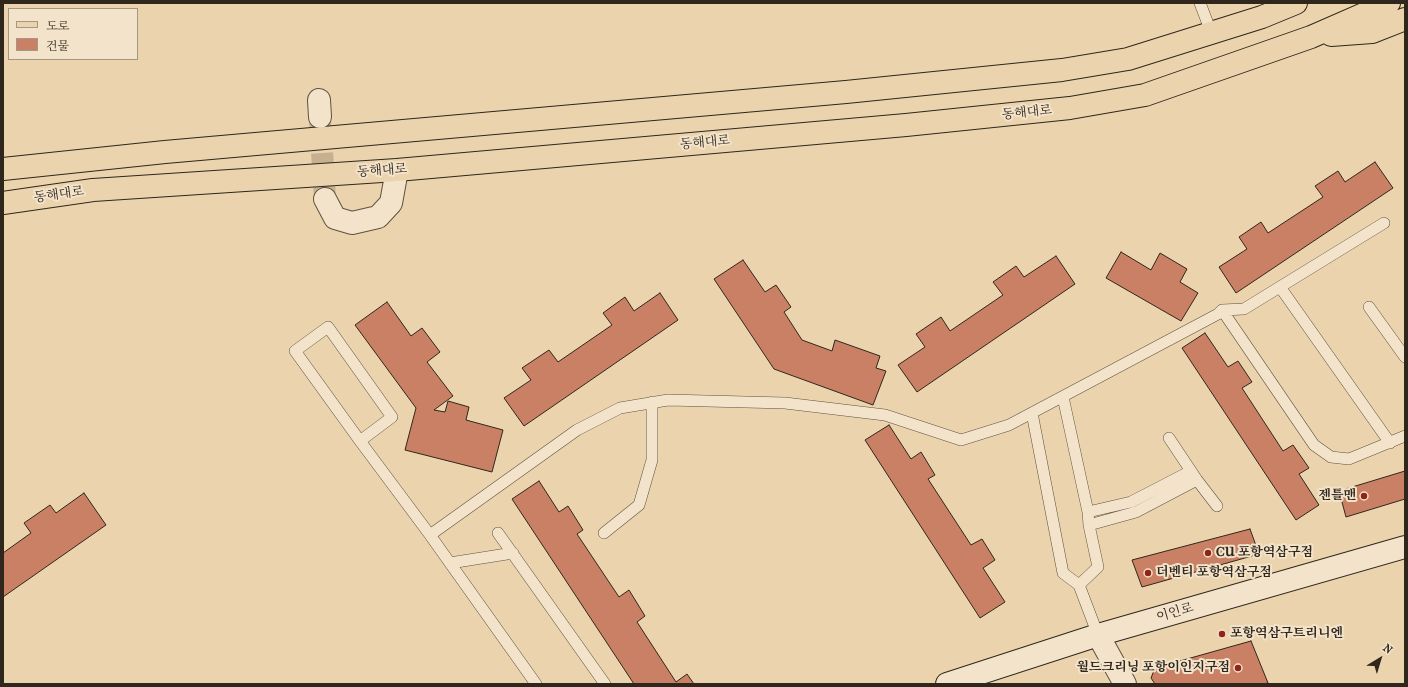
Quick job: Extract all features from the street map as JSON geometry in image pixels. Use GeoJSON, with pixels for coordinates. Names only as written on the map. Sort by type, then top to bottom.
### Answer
{"type":"FeatureCollection","features":[{"type":"Feature","properties":{"kind":"main road"},"geometry":{"type":"LineString","coordinates":[[3,169],[165,152],[846,92],[1062,70],[1128,59],[1262,17],[1296,3]]}},
{"type":"Feature","properties":{"kind":"main road","name":"동해대로"},"geometry":{"type":"LineString","coordinates":[[3,203],[93,190],[397,170],[906,125],[1070,108],[1145,95],[1311,37],[1390,3]]}},
{"type":"Feature","properties":{"kind":"main road"},"geometry":{"type":"LineString","coordinates":[[1311,37],[1372,32],[1405,19]]}},
{"type":"Feature","properties":{"kind":"street"},"geometry":{"type":"LineString","coordinates":[[325,199],[335,218],[352,223],[378,217],[391,203],[397,170]]}},
{"type":"Feature","properties":{"kind":"street","name":"이인로"},"geometry":{"type":"LineString","coordinates":[[947,684],[1098,635],[1405,547]]}},
{"type":"Feature","properties":{"kind":"street"},"geometry":{"type":"LineString","coordinates":[[1098,635],[1125,684]]}},
{"type":"Feature","properties":{"kind":"lane"},"geometry":{"type":"LineString","coordinates":[[1200,3],[1211,32]]}},
{"type":"Feature","properties":{"kind":"lane"},"geometry":{"type":"LineString","coordinates":[[430,535],[577,430],[620,408],[668,400],[784,403],[885,414],[960,440],[1009,425],[1218,314],[1222,310],[1244,309],[1384,223]]}},
{"type":"Feature","properties":{"kind":"lane"},"geometry":{"type":"LineString","coordinates":[[1280,287],[1390,443]]}},
{"type":"Feature","properties":{"kind":"lane"},"geometry":{"type":"LineString","coordinates":[[1369,307],[1405,357]]}},
{"type":"Feature","properties":{"kind":"lane"},"geometry":{"type":"LineString","coordinates":[[1222,310],[1314,445],[1331,457],[1349,459],[1405,436]]}},
{"type":"Feature","properties":{"kind":"lane"},"geometry":{"type":"LineString","coordinates":[[360,441],[392,417],[328,327],[295,351],[360,441],[430,535],[536,684]]}},
{"type":"Feature","properties":{"kind":"lane"},"geometry":{"type":"LineString","coordinates":[[1063,396],[1088,512],[1089,525],[1098,567],[1079,585]]}},
{"type":"Feature","properties":{"kind":"lane"},"geometry":{"type":"LineString","coordinates":[[604,533],[639,505],[652,460],[652,402]]}},
{"type":"Feature","properties":{"kind":"lane"},"geometry":{"type":"LineString","coordinates":[[1032,413],[1063,573],[1079,585],[1098,635]]}},
{"type":"Feature","properties":{"kind":"lane"},"geometry":{"type":"LineString","coordinates":[[1169,438],[1217,506]]}},
{"type":"Feature","properties":{"kind":"lane"},"geometry":{"type":"LineString","coordinates":[[1088,512],[1131,502],[1194,475]]}},
{"type":"Feature","properties":{"kind":"lane"},"geometry":{"type":"LineString","coordinates":[[1089,525],[1136,512],[1194,475]]}},
{"type":"Feature","properties":{"kind":"lane"},"geometry":{"type":"LineString","coordinates":[[498,533],[605,684]]}},
{"type":"Feature","properties":{"kind":"lane"},"geometry":{"type":"LineString","coordinates":[[450,563],[513,553]]}},
{"type":"Feature","properties":{"kind":"building"},"geometry":{"type":"Polygon","coordinates":[[[1375,162],[1393,188],[1236,293],[1219,267],[1247,249],[1239,237],[1261,222],[1268,233],[1323,197],[1315,186],[1338,171],[1345,182],[1375,162]]]}},
{"type":"Feature","properties":{"kind":"building"},"geometry":{"type":"Polygon","coordinates":[[[1121,252],[1151,270],[1160,253],[1187,269],[1180,282],[1198,293],[1181,321],[1106,278],[1121,252]]]}},
{"type":"Feature","properties":{"kind":"building"},"geometry":{"type":"Polygon","coordinates":[[[1056,256],[1075,284],[917,392],[898,365],[925,347],[916,334],[941,317],[950,331],[1003,295],[993,282],[1016,266],[1024,277],[1056,256]]]}},
{"type":"Feature","properties":{"kind":"building"},"geometry":{"type":"Polygon","coordinates":[[[743,260],[765,292],[776,285],[791,307],[784,312],[802,340],[832,351],[835,340],[880,356],[876,368],[886,371],[873,405],[774,369],[714,279],[743,260]]]}},
{"type":"Feature","properties":{"kind":"building"},"geometry":{"type":"Polygon","coordinates":[[[660,293],[678,320],[524,426],[504,398],[531,380],[522,368],[549,350],[558,362],[612,325],[603,313],[625,297],[634,311],[660,293]]]}},
{"type":"Feature","properties":{"kind":"building"},"geometry":{"type":"Polygon","coordinates":[[[387,302],[411,336],[422,328],[440,352],[427,362],[453,396],[434,410],[445,412],[448,401],[469,407],[466,420],[503,430],[492,472],[405,450],[416,408],[355,325],[387,302]]]}},
{"type":"Feature","properties":{"kind":"building"},"geometry":{"type":"Polygon","coordinates":[[[1205,333],[1228,367],[1238,361],[1252,382],[1242,388],[1283,451],[1293,445],[1309,468],[1299,474],[1319,505],[1296,520],[1182,348],[1205,333]]]}},
{"type":"Feature","properties":{"kind":"building"},"geometry":{"type":"Polygon","coordinates":[[[889,425],[911,459],[921,452],[935,475],[928,479],[971,545],[982,539],[995,560],[983,568],[1005,602],[980,618],[865,440],[889,425]]]}},
{"type":"Feature","properties":{"kind":"building"},"geometry":{"type":"Polygon","coordinates":[[[1405,471],[1405,499],[1346,517],[1339,491],[1405,471]]]}},
{"type":"Feature","properties":{"kind":"building"},"geometry":{"type":"Polygon","coordinates":[[[539,481],[559,512],[568,506],[583,530],[577,534],[619,597],[629,590],[645,616],[637,622],[676,682],[687,674],[694,684],[634,684],[512,499],[539,481]]]}},
{"type":"Feature","properties":{"kind":"building"},"geometry":{"type":"Polygon","coordinates":[[[84,493],[106,525],[3,597],[3,553],[31,533],[24,523],[50,505],[56,513],[84,493]]]}},
{"type":"Feature","properties":{"kind":"building"},"geometry":{"type":"Polygon","coordinates":[[[1250,529],[1259,554],[1142,587],[1132,560],[1250,529]]]}},
{"type":"Feature","properties":{"kind":"building"},"geometry":{"type":"Polygon","coordinates":[[[1251,641],[1268,683],[1155,684],[1151,678],[1155,668],[1251,641]]]}},
{"type":"Feature","properties":{"kind":"tunnel"},"geometry":{"type":"LineString","coordinates":[[320,120],[325,199]]}},
{"type":"Feature","properties":{"kind":"place","name":"젠틀맨"},"geometry":{"type":"Point","coordinates":[1364,496]}},
{"type":"Feature","properties":{"kind":"place","name":"CU 포항역삼구점"},"geometry":{"type":"Point","coordinates":[1208,553]}},
{"type":"Feature","properties":{"kind":"place","name":"더벤티 포항역삼구점"},"geometry":{"type":"Point","coordinates":[1148,573]}},
{"type":"Feature","properties":{"kind":"place","name":"포항역삼구트리니엔"},"geometry":{"type":"Point","coordinates":[1222,634]}},
{"type":"Feature","properties":{"kind":"place","name":"월드크리닝 포항이인지구점"},"geometry":{"type":"Point","coordinates":[1238,668]}}]}
